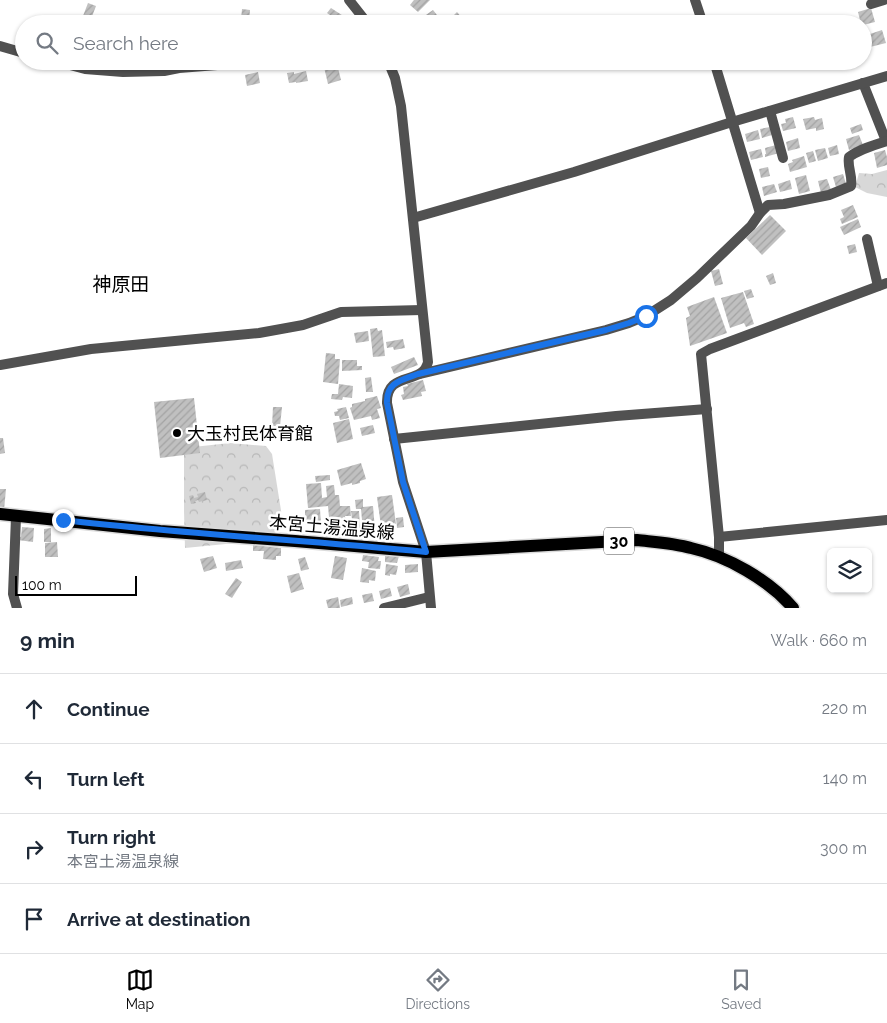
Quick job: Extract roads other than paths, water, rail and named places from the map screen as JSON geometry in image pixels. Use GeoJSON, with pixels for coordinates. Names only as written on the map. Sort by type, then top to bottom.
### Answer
{"type":"FeatureCollection","features":[{"type":"Feature","properties":{"kind":"main road","name":"本宮土湯温泉線"},"geometry":{"type":"LineString","coordinates":[[0,514],[170,532],[426,552],[638,540],[673,544],[693,548],[719,557],[758,578],[793,608]]}},
{"type":"Feature","properties":{"kind":"street"},"geometry":{"type":"LineString","coordinates":[[349,0],[361,15]]}},
{"type":"Feature","properties":{"kind":"street"},"geometry":{"type":"LineString","coordinates":[[695,0],[699,15]]}},
{"type":"Feature","properties":{"kind":"street"},"geometry":{"type":"LineString","coordinates":[[871,4],[884,0]]}},
{"type":"Feature","properties":{"kind":"street"},"geometry":{"type":"LineString","coordinates":[[0,46],[15,50]]}},
{"type":"Feature","properties":{"kind":"street"},"geometry":{"type":"LineString","coordinates":[[98,70],[123,72],[169,70]]}},
{"type":"Feature","properties":{"kind":"street"},"geometry":{"type":"LineString","coordinates":[[392,70],[401,106],[428,362],[425,369],[418,374]]}},
{"type":"Feature","properties":{"kind":"street"},"geometry":{"type":"LineString","coordinates":[[717,70],[760,213]]}},
{"type":"Feature","properties":{"kind":"street"},"geometry":{"type":"LineString","coordinates":[[413,218],[574,172],[887,76]]}},
{"type":"Feature","properties":{"kind":"street"},"geometry":{"type":"LineString","coordinates":[[431,608],[426,552],[403,482],[387,403],[388,391],[394,384],[418,374],[606,330],[646,316],[671,300],[697,278],[751,226],[768,205],[784,204],[829,195],[851,186],[849,157],[865,148],[886,141],[863,83]]}},
{"type":"Feature","properties":{"kind":"street"},"geometry":{"type":"LineString","coordinates":[[770,111],[783,158]]}},
{"type":"Feature","properties":{"kind":"street"},"geometry":{"type":"LineString","coordinates":[[719,557],[719,537],[701,354],[883,285],[868,239]]}},
{"type":"Feature","properties":{"kind":"street"},"geometry":{"type":"LineString","coordinates":[[0,365],[91,349],[260,333],[302,325],[341,312],[422,310]]}},
{"type":"Feature","properties":{"kind":"street"},"geometry":{"type":"LineString","coordinates":[[394,439],[616,416],[707,409]]}},
{"type":"Feature","properties":{"kind":"street"},"geometry":{"type":"LineString","coordinates":[[16,516],[13,594],[17,608]]}},
{"type":"Feature","properties":{"kind":"street"},"geometry":{"type":"LineString","coordinates":[[719,537],[887,520]]}},
{"type":"Feature","properties":{"kind":"street"},"geometry":{"type":"LineString","coordinates":[[384,608],[429,597]]}},
{"type":"Feature","properties":{"kind":"place","name":"大玉村民体育館"},"geometry":{"type":"Point","coordinates":[177,433]}},
{"type":"Feature","properties":{"kind":"district","name":"神原田"},"geometry":{"type":"Point","coordinates":[121,284]}}]}
